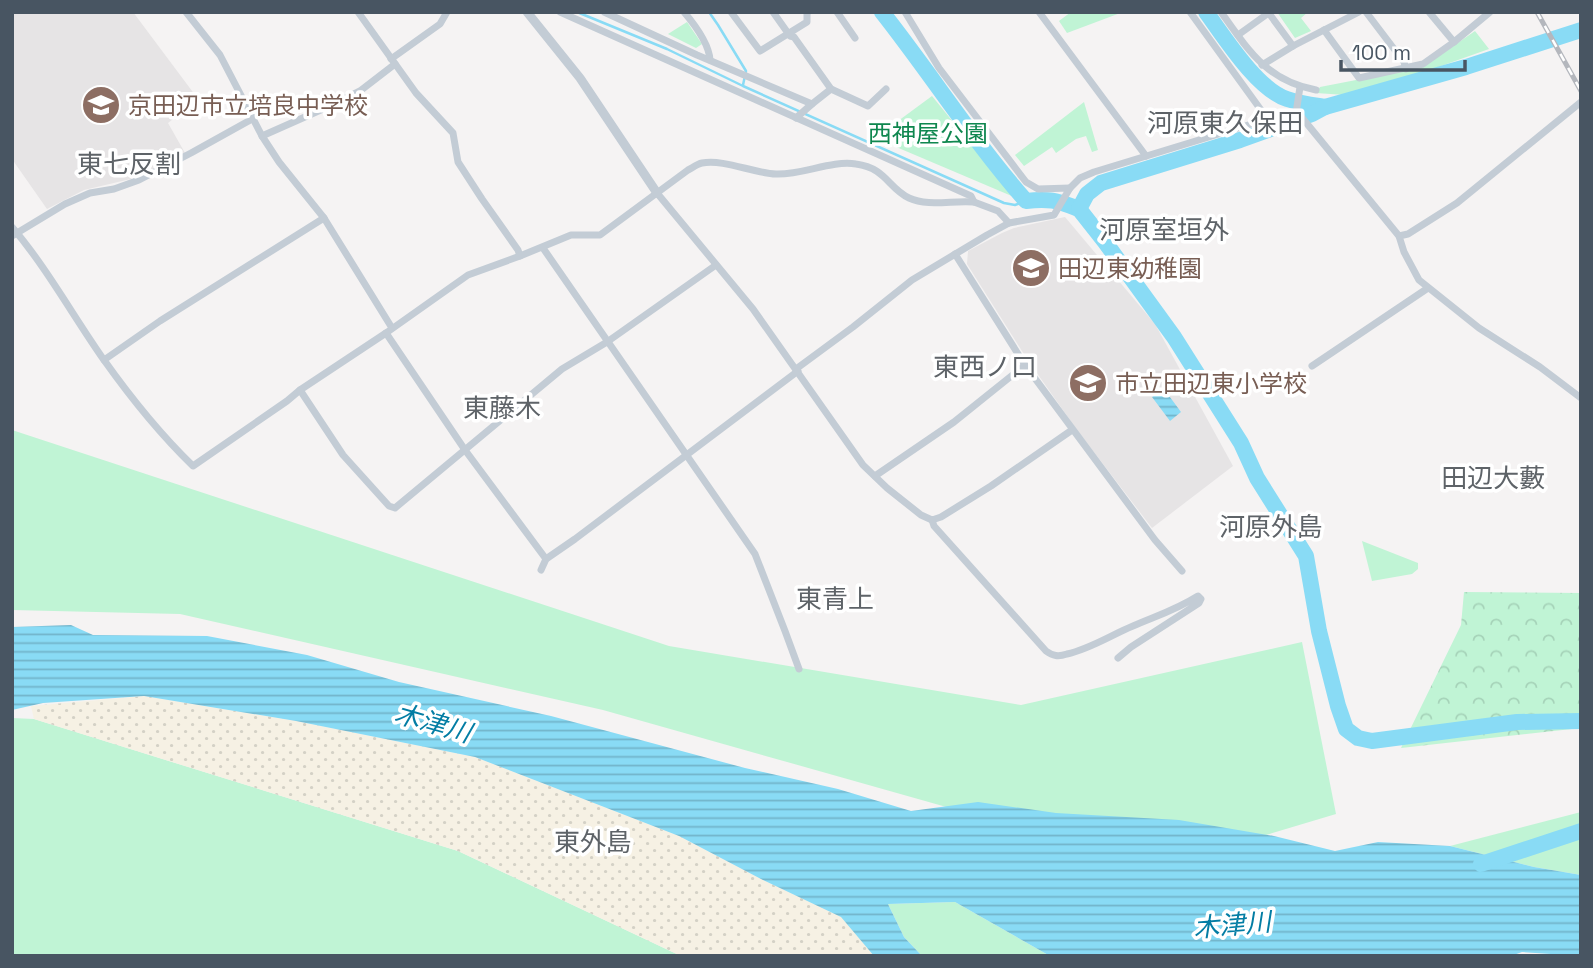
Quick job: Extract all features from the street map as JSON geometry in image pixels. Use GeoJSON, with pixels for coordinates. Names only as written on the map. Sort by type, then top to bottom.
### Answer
{"type":"FeatureCollection","features":[{"type":"Feature","properties":{"kind":"street"},"geometry":{"type":"LineString","coordinates":[[186,12],[220,55],[262,136],[279,162],[324,218],[389,330],[465,450],[546,559]]}},
{"type":"Feature","properties":{"kind":"street"},"geometry":{"type":"LineString","coordinates":[[358,12],[416,93],[453,133],[458,162],[518,250],[520,257]]}},
{"type":"Feature","properties":{"kind":"street"},"geometry":{"type":"LineString","coordinates":[[262,136],[360,90],[440,24],[447,12]]}},
{"type":"Feature","properties":{"kind":"street"},"geometry":{"type":"LineString","coordinates":[[527,12],[580,79],[657,193],[752,309],[863,465],[920,515],[932,520],[941,517],[1072,430]]}},
{"type":"Feature","properties":{"kind":"street"},"geometry":{"type":"LineString","coordinates":[[561,12],[971,196],[974,202]]}},
{"type":"Feature","properties":{"kind":"street"},"geometry":{"type":"LineString","coordinates":[[604,12],[812,104]]}},
{"type":"Feature","properties":{"kind":"street"},"geometry":{"type":"LineString","coordinates":[[684,12],[709,51],[710,60]]}},
{"type":"Feature","properties":{"kind":"street"},"geometry":{"type":"LineString","coordinates":[[773,12],[831,89],[868,106],[886,89]]}},
{"type":"Feature","properties":{"kind":"street"},"geometry":{"type":"LineString","coordinates":[[733,13],[760,51],[807,22],[808,12]]}},
{"type":"Feature","properties":{"kind":"street"},"geometry":{"type":"LineString","coordinates":[[837,12],[855,38]]}},
{"type":"Feature","properties":{"kind":"street"},"geometry":{"type":"LineString","coordinates":[[905,12],[939,68],[1026,182],[1038,188],[1068,192]]}},
{"type":"Feature","properties":{"kind":"street"},"geometry":{"type":"LineString","coordinates":[[1039,12],[1146,156]]}},
{"type":"Feature","properties":{"kind":"street"},"geometry":{"type":"LineString","coordinates":[[1190,12],[1261,110],[1271,118]]}},
{"type":"Feature","properties":{"kind":"street"},"geometry":{"type":"LineString","coordinates":[[1221,12],[1262,65],[1299,90],[1316,90]]}},
{"type":"Feature","properties":{"kind":"street"},"geometry":{"type":"LineString","coordinates":[[1262,65],[1359,12]]}},
{"type":"Feature","properties":{"kind":"street"},"geometry":{"type":"LineString","coordinates":[[1366,12],[1404,62],[1406,69]]}},
{"type":"Feature","properties":{"kind":"street"},"geometry":{"type":"LineString","coordinates":[[1429,12],[1454,42]]}},
{"type":"Feature","properties":{"kind":"street"},"geometry":{"type":"LineString","coordinates":[[1238,35],[1269,13],[1293,46]]}},
{"type":"Feature","properties":{"kind":"street"},"geometry":{"type":"LineString","coordinates":[[1324,30],[1359,78],[1423,64],[1488,13]]}},
{"type":"Feature","properties":{"kind":"street"},"geometry":{"type":"LineString","coordinates":[[796,118],[831,89]]}},
{"type":"Feature","properties":{"kind":"street"},"geometry":{"type":"LineString","coordinates":[[1299,90],[1297,112],[1399,236],[1410,266],[1419,280],[1479,328],[1540,367],[1581,398]]}},
{"type":"Feature","properties":{"kind":"street"},"geometry":{"type":"LineString","coordinates":[[1399,236],[1408,234],[1457,203],[1581,102]]}},
{"type":"Feature","properties":{"kind":"street"},"geometry":{"type":"LineString","coordinates":[[541,570],[546,559],[687,455],[912,280],[1009,223],[1054,215],[1080,178],[1271,118],[1285,118],[1297,112]]}},
{"type":"Feature","properties":{"kind":"street"},"geometry":{"type":"LineString","coordinates":[[254,118],[139,180],[90,192],[14,232],[157,430],[193,466],[468,275],[571,235],[600,235],[700,163],[778,174],[854,163],[873,168],[911,199],[923,202],[974,202],[998,211],[1009,223]]}},
{"type":"Feature","properties":{"kind":"street"},"geometry":{"type":"LineString","coordinates":[[104,360],[160,321],[324,218]]}},
{"type":"Feature","properties":{"kind":"street"},"geometry":{"type":"LineString","coordinates":[[543,248],[755,554],[799,669]]}},
{"type":"Feature","properties":{"kind":"street"},"geometry":{"type":"LineString","coordinates":[[955,254],[1025,365],[1155,540],[1182,571]]}},
{"type":"Feature","properties":{"kind":"street"},"geometry":{"type":"LineString","coordinates":[[300,390],[343,456],[389,506],[395,508],[562,369],[607,342],[716,265]]}},
{"type":"Feature","properties":{"kind":"street"},"geometry":{"type":"LineString","coordinates":[[1312,366],[1427,288]]}},
{"type":"Feature","properties":{"kind":"street"},"geometry":{"type":"LineString","coordinates":[[875,476],[954,422],[1025,365]]}},
{"type":"Feature","properties":{"kind":"street"},"geometry":{"type":"LineString","coordinates":[[932,520],[934,526],[1046,651],[1054,656],[1092,645],[1131,626],[1180,608],[1198,596],[1201,599],[1199,603],[1118,658]]}},
{"type":"Feature","properties":{"kind":"shaded area","name":"京田辺市立培良中学校"},"geometry":{"type":"Polygon","coordinates":[[[12,12],[133,12],[198,99],[168,123],[185,153],[135,178],[84,190],[47,209],[12,159],[12,12]]]}},
{"type":"Feature","properties":{"kind":"shaded area"},"geometry":{"type":"Polygon","coordinates":[[[1065,217],[1155,324],[1233,466],[1152,528],[1027,359],[967,264],[968,251],[1002,233],[1065,217]]]}},
{"type":"Feature","properties":{"kind":"green space"},"geometry":{"type":"Polygon","coordinates":[[[1071,12],[1123,12],[1067,33],[1059,21],[1071,12]]]}},
{"type":"Feature","properties":{"kind":"green space"},"geometry":{"type":"Polygon","coordinates":[[[1277,12],[1308,12],[1301,18],[1311,31],[1295,38],[1277,12]]]}},
{"type":"Feature","properties":{"kind":"green space"},"geometry":{"type":"Polygon","coordinates":[[[687,22],[702,44],[696,48],[668,34],[687,22]]]}},
{"type":"Feature","properties":{"kind":"green space"},"geometry":{"type":"Polygon","coordinates":[[[1475,31],[1489,49],[1345,95],[1316,93],[1320,87],[1423,67],[1475,31]]]}},
{"type":"Feature","properties":{"kind":"green space","name":"西神屋公園"},"geometry":{"type":"Polygon","coordinates":[[[932,96],[1014,197],[875,138],[932,96]]]}},
{"type":"Feature","properties":{"kind":"green space"},"geometry":{"type":"Polygon","coordinates":[[[1084,102],[1098,150],[1092,152],[1086,136],[1076,139],[1056,153],[1052,147],[1024,166],[1015,155],[1084,102]]]}},
{"type":"Feature","properties":{"kind":"green space"},"geometry":{"type":"Polygon","coordinates":[[[12,430],[669,646],[1021,705],[1302,642],[1336,814],[1159,867],[603,710],[180,614],[12,610],[12,430]]]}},
{"type":"Feature","properties":{"kind":"green space"},"geometry":{"type":"Polygon","coordinates":[[[1362,541],[1418,563],[1418,569],[1412,574],[1372,581],[1362,541]]]}},
{"type":"Feature","properties":{"kind":"green space"},"geometry":{"type":"Polygon","coordinates":[[[1464,592],[1581,593],[1581,728],[1401,748],[1461,625],[1464,592]]]}},
{"type":"Feature","properties":{"kind":"green space"},"geometry":{"type":"Polygon","coordinates":[[[12,718],[34,719],[458,851],[681,956],[12,956],[12,718]]]}},
{"type":"Feature","properties":{"kind":"green space"},"geometry":{"type":"Polygon","coordinates":[[[1581,812],[1581,875],[1534,867],[1450,846],[1581,812]]]}},
{"type":"Feature","properties":{"kind":"green space"},"geometry":{"type":"Polygon","coordinates":[[[955,902],[1050,956],[922,956],[904,937],[888,904],[955,902]]]}},
{"type":"Feature","properties":{"kind":"sand"},"geometry":{"type":"Polygon","coordinates":[[[144,696],[296,721],[475,757],[679,836],[842,917],[874,956],[681,956],[458,851],[34,719],[31,706],[144,696]]]}},
{"type":"Feature","properties":{"kind":"water"},"geometry":{"type":"Polygon","coordinates":[[[1164,389],[1181,412],[1170,421],[1152,397],[1164,389]]]}},
{"type":"Feature","properties":{"kind":"water"},"geometry":{"type":"Polygon","coordinates":[[[71,625],[93,635],[207,636],[307,655],[399,682],[551,716],[745,768],[838,789],[911,811],[978,802],[1056,813],[1179,820],[1274,836],[1335,851],[1378,842],[1450,846],[1534,867],[1581,875],[1581,956],[1522,952],[1511,956],[1050,956],[955,902],[888,904],[904,937],[922,956],[874,956],[841,917],[679,836],[475,757],[296,721],[144,696],[43,703],[12,710],[12,627],[71,625]]]}},
{"type":"Feature","properties":{"kind":"waterway"},"geometry":{"type":"LineString","coordinates":[[577,12],[667,49],[1004,203],[1015,205],[1026,201]]}},
{"type":"Feature","properties":{"kind":"waterway"},"geometry":{"type":"LineString","coordinates":[[709,12],[746,71],[743,85]]}},
{"type":"Feature","properties":{"kind":"waterway"},"geometry":{"type":"LineString","coordinates":[[882,12],[988,155],[1026,201],[1053,201],[1079,209]]}},
{"type":"Feature","properties":{"kind":"waterway"},"geometry":{"type":"LineString","coordinates":[[1206,12],[1242,61],[1264,85],[1287,99],[1325,107]]}},
{"type":"Feature","properties":{"kind":"waterway"},"geometry":{"type":"LineString","coordinates":[[1079,209],[1087,194],[1101,183],[1240,140],[1325,107],[1466,67],[1581,30]]}},
{"type":"Feature","properties":{"kind":"waterway"},"geometry":{"type":"LineString","coordinates":[[1079,209],[1174,337],[1241,443],[1257,478],[1306,556],[1319,631],[1346,729],[1358,738],[1372,741],[1517,722],[1581,721]]}},
{"type":"Feature","properties":{"kind":"waterway","name":"木津川"},"geometry":{"type":"LineString","coordinates":[[1481,864],[1581,831]]}},
{"type":"Feature","properties":{"kind":"railway"},"geometry":{"type":"LineString","coordinates":[[1537,12],[1581,91]]}},
{"type":"Feature","properties":{"kind":"place","name":"京田辺市立培良中学校"},"geometry":{"type":"Point","coordinates":[101,105]}},
{"type":"Feature","properties":{"kind":"place","name":"田辺東幼稚園"},"geometry":{"type":"Point","coordinates":[1031,268]}},
{"type":"Feature","properties":{"kind":"place","name":"市立田辺東小学校"},"geometry":{"type":"Point","coordinates":[1088,383]}},
{"type":"Feature","properties":{"kind":"district","name":"河原東久保田"},"geometry":{"type":"Point","coordinates":[1225,123]}},
{"type":"Feature","properties":{"kind":"district","name":"東七反割"},"geometry":{"type":"Point","coordinates":[129,164]}},
{"type":"Feature","properties":{"kind":"district","name":"河原室垣外"},"geometry":{"type":"Point","coordinates":[1164,230]}},
{"type":"Feature","properties":{"kind":"district","name":"東西ノ口"},"geometry":{"type":"Point","coordinates":[985,367]}},
{"type":"Feature","properties":{"kind":"district","name":"東藤木"},"geometry":{"type":"Point","coordinates":[502,408]}},
{"type":"Feature","properties":{"kind":"district","name":"田辺大藪"},"geometry":{"type":"Point","coordinates":[1493,478]}},
{"type":"Feature","properties":{"kind":"district","name":"河原外島"},"geometry":{"type":"Point","coordinates":[1271,527]}},
{"type":"Feature","properties":{"kind":"district","name":"東青上"},"geometry":{"type":"Point","coordinates":[835,599]}},
{"type":"Feature","properties":{"kind":"district","name":"東外島"},"geometry":{"type":"Point","coordinates":[593,842]}}]}
